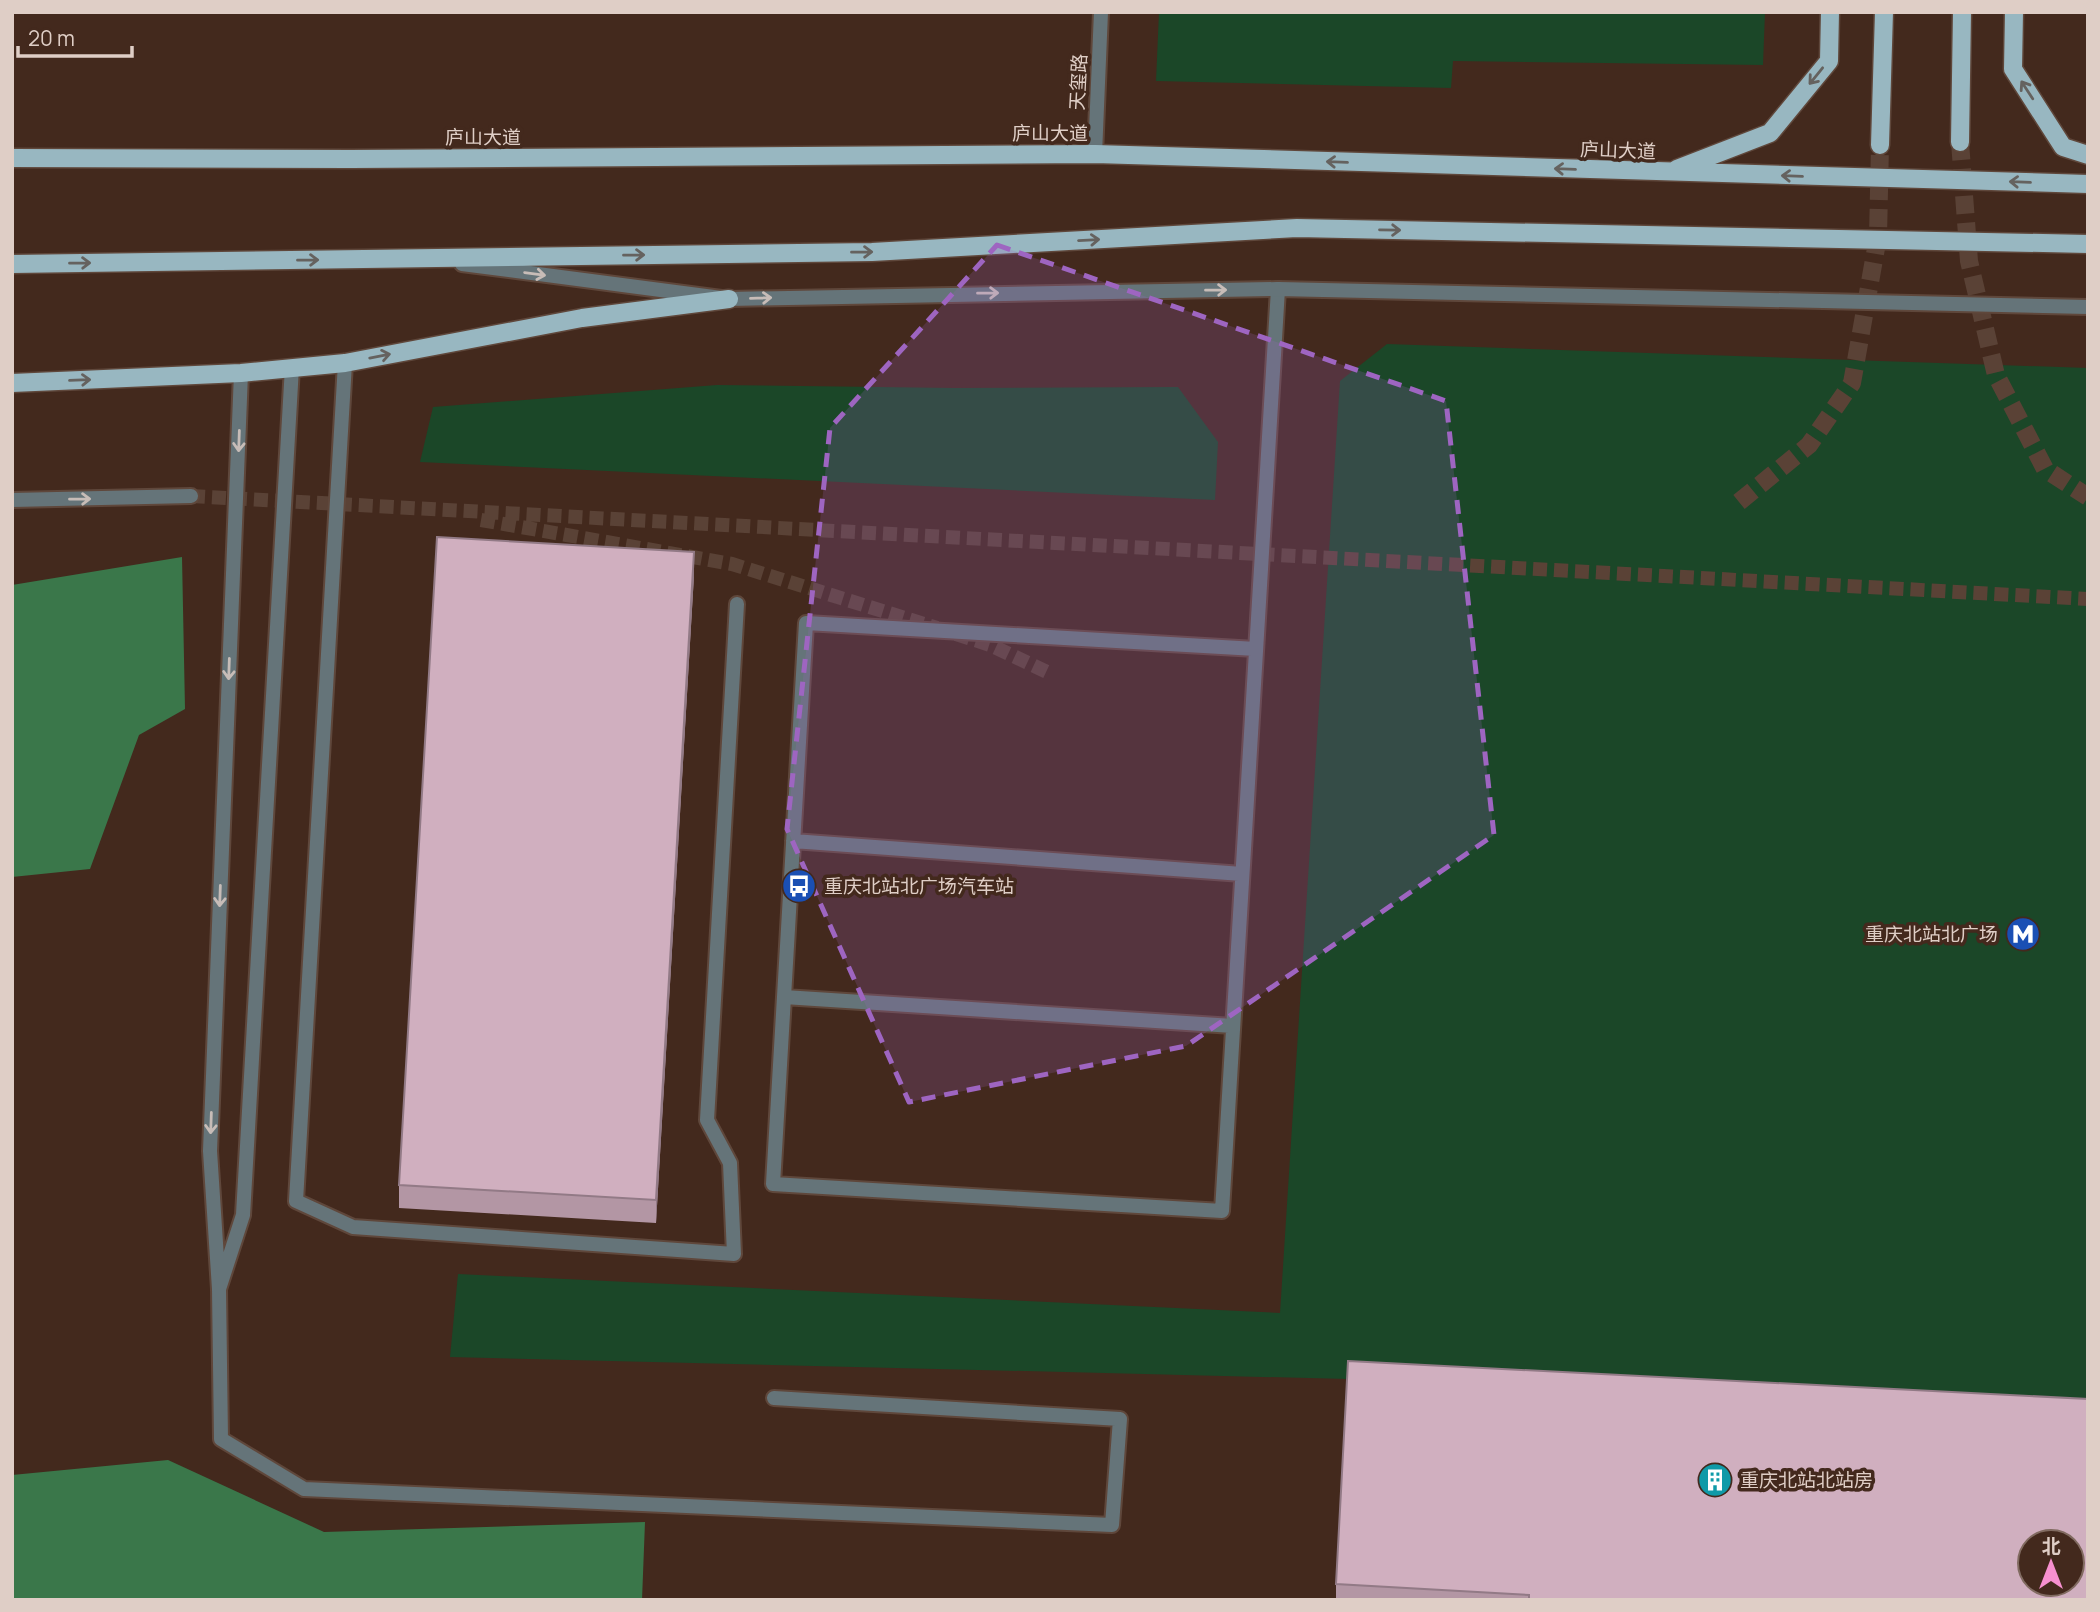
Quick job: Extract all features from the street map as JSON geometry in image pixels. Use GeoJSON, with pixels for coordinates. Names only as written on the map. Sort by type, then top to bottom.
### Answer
{"type":"FeatureCollection","features":[{"type":"Feature","properties":{"kind":"main road"},"geometry":{"type":"LineString","coordinates":[[1668,172],[1770,133],[1829,61],[1830,12]]}},
{"type":"Feature","properties":{"kind":"main road"},"geometry":{"type":"LineString","coordinates":[[1880,145],[1884,12]]}},
{"type":"Feature","properties":{"kind":"main road"},"geometry":{"type":"LineString","coordinates":[[1960,142],[1962,12]]}},
{"type":"Feature","properties":{"kind":"main road"},"geometry":{"type":"LineString","coordinates":[[2014,12],[2013,69],[2063,146],[2088,155]]}},
{"type":"Feature","properties":{"kind":"main road","name":"庐山大道"},"geometry":{"type":"LineString","coordinates":[[12,158],[365,159],[1094,154],[2088,184]]}},
{"type":"Feature","properties":{"kind":"main road"},"geometry":{"type":"LineString","coordinates":[[12,264],[872,252],[1297,228],[2088,244]]}},
{"type":"Feature","properties":{"kind":"main road"},"geometry":{"type":"LineString","coordinates":[[12,383],[241,373],[345,363],[582,318],[729,299]]}},
{"type":"Feature","properties":{"kind":"street","name":"天玺路"},"geometry":{"type":"LineString","coordinates":[[1094,154],[1101,12]]}},
{"type":"Feature","properties":{"kind":"street"},"geometry":{"type":"LineString","coordinates":[[419,258],[729,299],[1278,289],[2088,307]]}},
{"type":"Feature","properties":{"kind":"street"},"geometry":{"type":"LineString","coordinates":[[1256,649],[806,623],[773,1184],[1222,1211],[1278,289]]}},
{"type":"Feature","properties":{"kind":"street"},"geometry":{"type":"LineString","coordinates":[[345,363],[296,1201],[353,1227],[734,1254],[730,1163],[707,1121],[737,604]]}},
{"type":"Feature","properties":{"kind":"street"},"geometry":{"type":"LineString","coordinates":[[219,1289],[243,1214],[292,367]]}},
{"type":"Feature","properties":{"kind":"street"},"geometry":{"type":"LineString","coordinates":[[241,373],[210,1151],[219,1289],[221,1439],[304,1489],[1112,1525],[1121,1419],[774,1398]]}},
{"type":"Feature","properties":{"kind":"street"},"geometry":{"type":"LineString","coordinates":[[12,500],[191,496]]}},
{"type":"Feature","properties":{"kind":"street"},"geometry":{"type":"LineString","coordinates":[[793,841],[1242,874]]}},
{"type":"Feature","properties":{"kind":"street"},"geometry":{"type":"LineString","coordinates":[[784,997],[1233,1026]]}},
{"type":"Feature","properties":{"kind":"highlighted area"},"geometry":{"type":"Polygon","coordinates":[[[997,245],[1446,401],[1494,835],[1186,1046],[909,1102],[787,829],[830,428],[997,245]]]}},
{"type":"Feature","properties":{"kind":"green space"},"geometry":{"type":"Polygon","coordinates":[[[1159,12],[1765,12],[1763,65],[1453,61],[1451,88],[1156,81],[1159,12]]]}},
{"type":"Feature","properties":{"kind":"green space","name":"重庆北站北广场"},"geometry":{"type":"Polygon","coordinates":[[[1387,344],[2088,368],[2088,1416],[1348,1379],[450,1357],[458,1274],[1280,1313],[1340,381],[1387,344]]]}},
{"type":"Feature","properties":{"kind":"green space"},"geometry":{"type":"Polygon","coordinates":[[[717,385],[1178,387],[1218,442],[1215,500],[420,462],[433,407],[717,385]]]}},
{"type":"Feature","properties":{"kind":"green space"},"geometry":{"type":"Polygon","coordinates":[[[182,557],[185,709],[139,735],[90,869],[12,877],[12,585],[182,557]]]}},
{"type":"Feature","properties":{"kind":"green space"},"geometry":{"type":"Polygon","coordinates":[[[168,1460],[324,1532],[645,1522],[642,1600],[12,1600],[12,1475],[168,1460]]]}},
{"type":"Feature","properties":{"kind":"building"},"geometry":{"type":"Polygon","coordinates":[[[437,537],[694,552],[656,1200],[399,1185],[437,537]]]}},
{"type":"Feature","properties":{"kind":"building","name":"重庆北站北站房"},"geometry":{"type":"Polygon","coordinates":[[[1348,1361],[2088,1399],[2088,1600],[1529,1600],[1529,1595],[1336,1584],[1348,1361]]]}},
{"type":"Feature","properties":{"kind":"tunnel"},"geometry":{"type":"LineString","coordinates":[[1960,142],[1969,261],[1996,375],[2045,469],[2088,497]]}},
{"type":"Feature","properties":{"kind":"tunnel"},"geometry":{"type":"LineString","coordinates":[[1739,502],[1809,445],[1852,383],[1878,237],[1880,145]]}},
{"type":"Feature","properties":{"kind":"tunnel"},"geometry":{"type":"LineString","coordinates":[[191,496],[2088,599]]}},
{"type":"Feature","properties":{"kind":"tunnel"},"geometry":{"type":"LineString","coordinates":[[481,520],[732,564],[937,628]]}},
{"type":"Feature","properties":{"kind":"tunnel"},"geometry":{"type":"LineString","coordinates":[[956,634],[990,645],[1049,673]]}},
{"type":"Feature","properties":{"kind":"place","name":"重庆北站北广场汽车站"},"geometry":{"type":"Point","coordinates":[799,886]}},
{"type":"Feature","properties":{"kind":"place","name":"重庆北站北广场"},"geometry":{"type":"Point","coordinates":[2023,934]}},
{"type":"Feature","properties":{"kind":"place","name":"重庆北站北站房"},"geometry":{"type":"Point","coordinates":[1715,1480]}}]}
